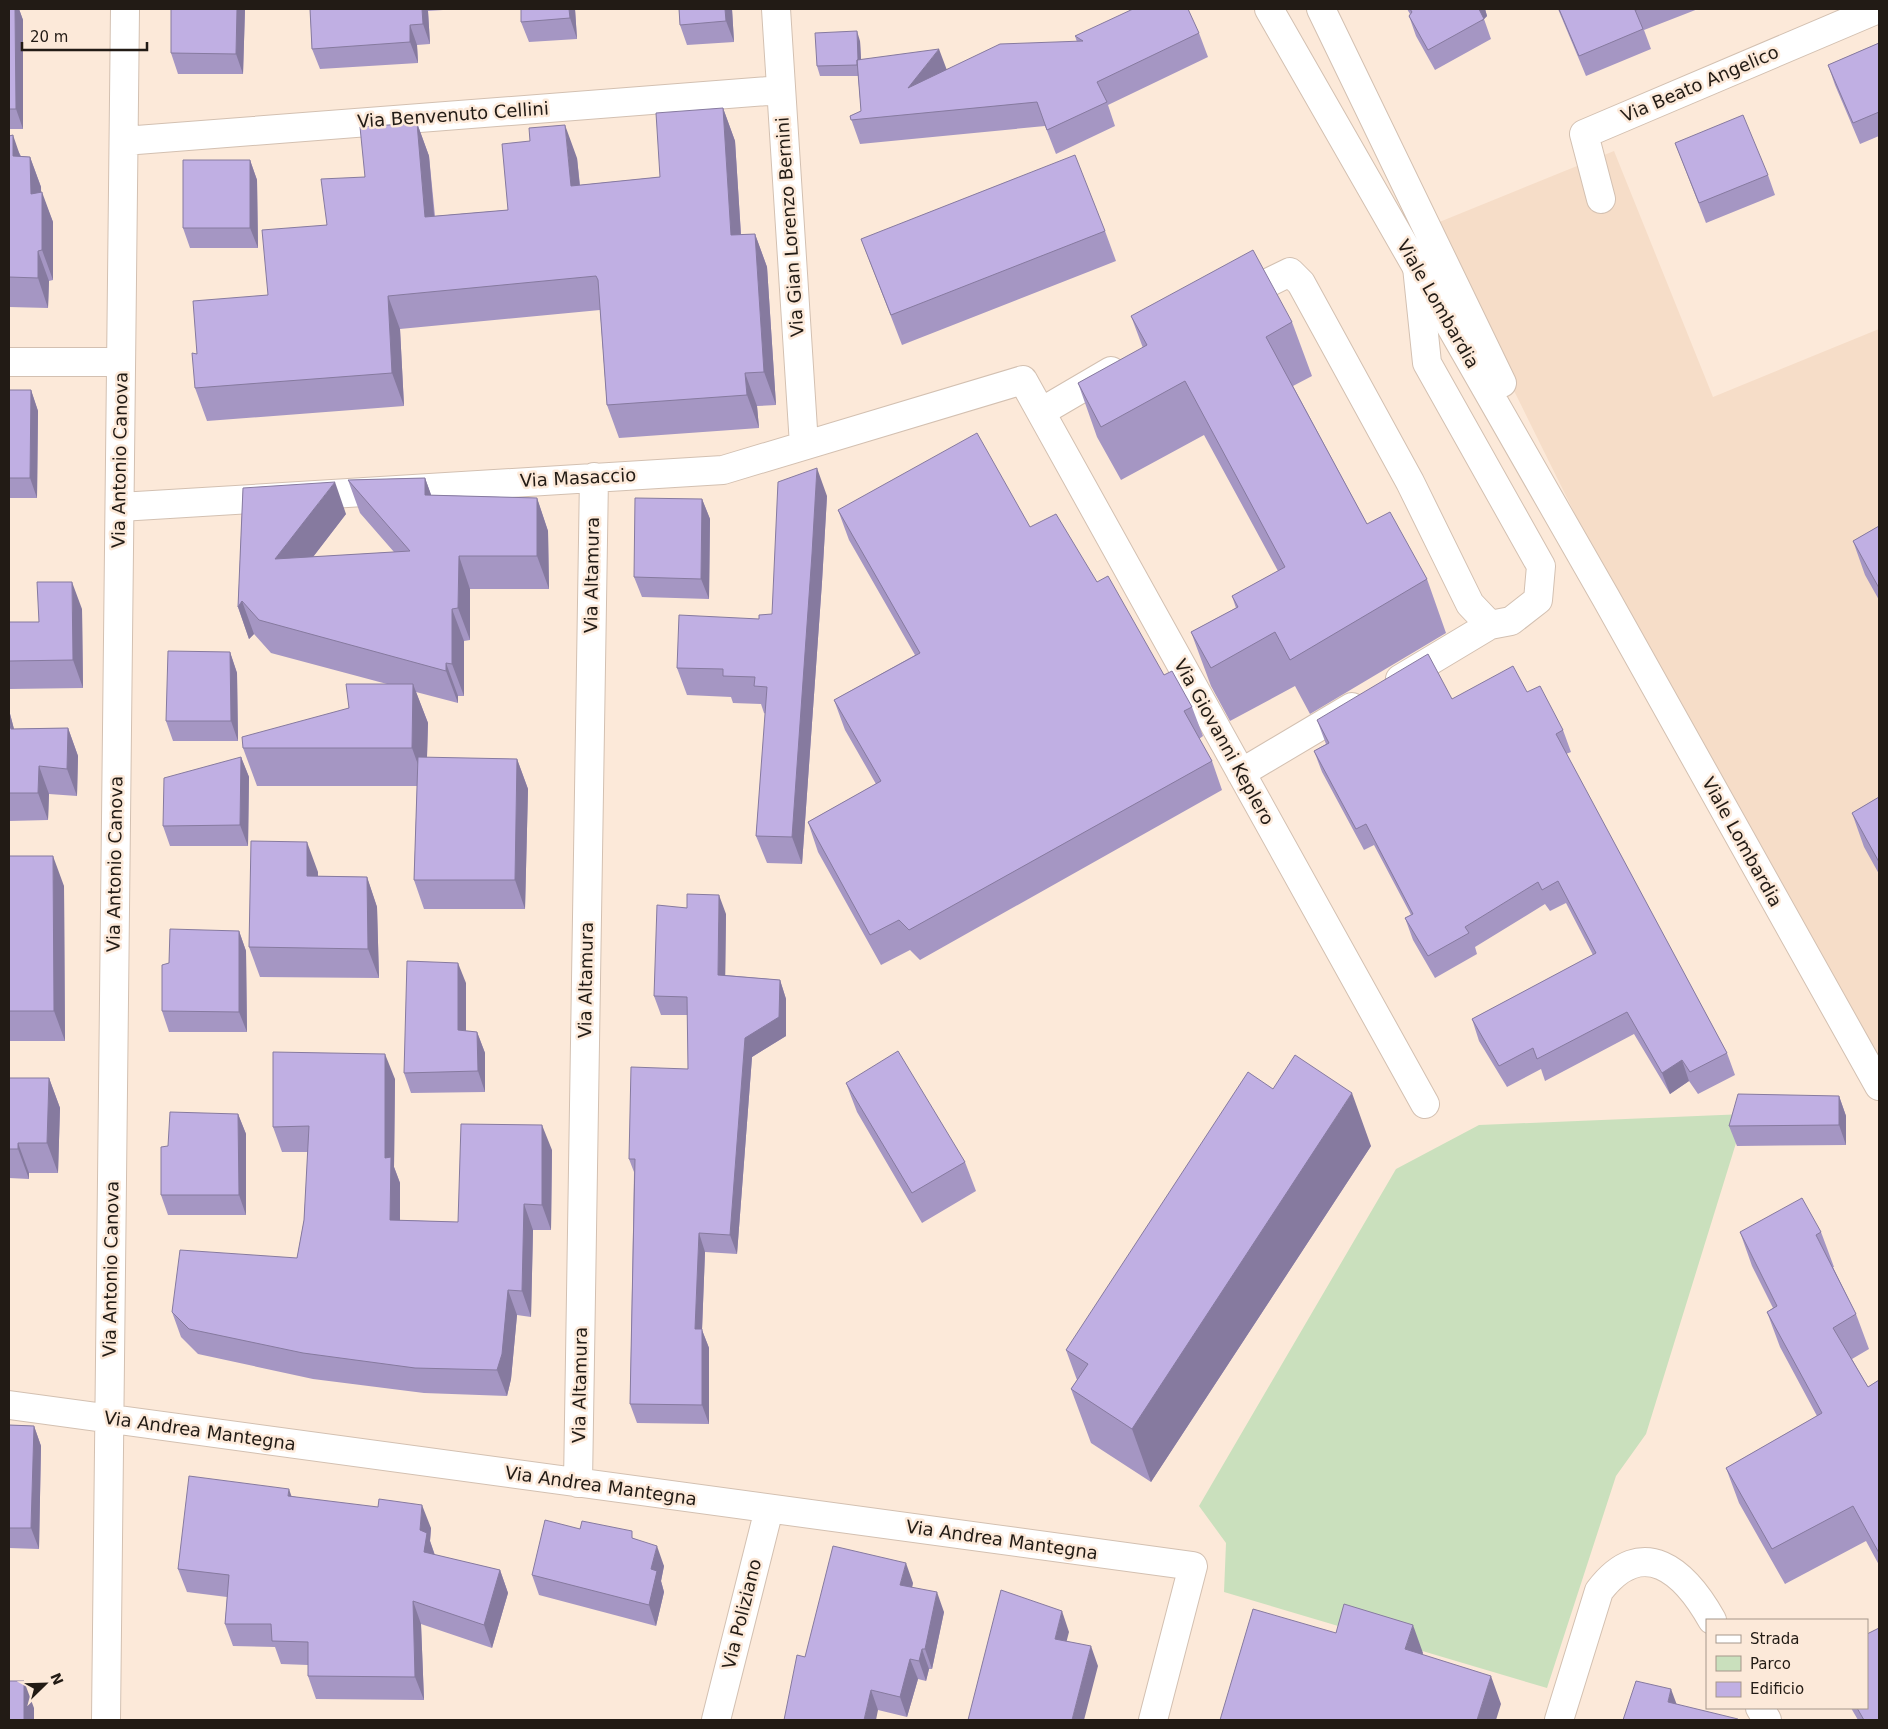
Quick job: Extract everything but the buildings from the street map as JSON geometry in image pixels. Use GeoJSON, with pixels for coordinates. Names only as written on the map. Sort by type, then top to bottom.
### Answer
{"type":"FeatureCollection","features":[{"type":"Feature","properties":{"kind":"street","name":"Via Antonio Canova"},"geometry":{"type":"LineString","coordinates":[[106,1720],[125,9]]}},
{"type":"Feature","properties":{"kind":"street","name":"Via Gian Lorenzo Bernini"},"geometry":{"type":"LineString","coordinates":[[776,9],[804,446]]}},
{"type":"Feature","properties":{"kind":"street","name":"Viale Lombardia"},"geometry":{"type":"LineString","coordinates":[[1269,9],[1606,598],[1879,1086]]}},
{"type":"Feature","properties":{"kind":"street","name":"Viale Lombardia"},"geometry":{"type":"LineString","coordinates":[[1321,9],[1606,598]]}},
{"type":"Feature","properties":{"kind":"street","name":"Via Beato Angelico"},"geometry":{"type":"LineString","coordinates":[[1601,199],[1584,134],[1878,9]]}},
{"type":"Feature","properties":{"kind":"street","name":"Via Benvenuto Cellini"},"geometry":{"type":"LineString","coordinates":[[124,141],[781,90]]}},
{"type":"Feature","properties":{"kind":"street"},"geometry":{"type":"LineString","coordinates":[[1241,773],[1490,626],[1511,621],[1538,600],[1541,566],[1427,363],[1417,267]]}},
{"type":"Feature","properties":{"kind":"street"},"geometry":{"type":"LineString","coordinates":[[1215,308],[1290,272],[1301,283],[1410,482],[1470,604],[1490,626]]}},
{"type":"Feature","properties":{"kind":"street"},"geometry":{"type":"LineString","coordinates":[[1040,412],[1129,360]]}},
{"type":"Feature","properties":{"kind":"street"},"geometry":{"type":"LineString","coordinates":[[9,362],[121,362]]}},
{"type":"Feature","properties":{"kind":"street","name":"Via Masaccio"},"geometry":{"type":"LineString","coordinates":[[120,507],[723,470],[1024,380]]}},
{"type":"Feature","properties":{"kind":"street","name":"Via Giovanni Keplero"},"geometry":{"type":"LineString","coordinates":[[1024,380],[1040,412],[1425,1104]]}},
{"type":"Feature","properties":{"kind":"street","name":"Via Altamura"},"geometry":{"type":"LineString","coordinates":[[578,1483],[594,477]]}},
{"type":"Feature","properties":{"kind":"street","name":"Via Andrea Mantegna"},"geometry":{"type":"LineString","coordinates":[[9,1405],[1193,1566],[1153,1720]]}},
{"type":"Feature","properties":{"kind":"street","name":"Via Poliziano"},"geometry":{"type":"LineString","coordinates":[[716,1720],[768,1509]]}},
{"type":"Feature","properties":{"kind":"street"},"geometry":{"type":"LineString","coordinates":[[1559,1720],[1599,1591],[1609,1578],[1624,1566],[1642,1562],[1660,1566],[1677,1574],[1706,1609]]}},
{"type":"Feature","properties":{"kind":"street"},"geometry":{"type":"LineString","coordinates":[[1761,1709],[1767,1720]]}},
{"type":"Feature","properties":{"kind":"shaded area"},"geometry":{"type":"Polygon","coordinates":[[[1614,151],[1713,397],[1879,329],[1879,1071],[1618,601],[1432,225],[1614,151]]]}},
{"type":"Feature","properties":{"kind":"green space"},"geometry":{"type":"Polygon","coordinates":[[[1745,1114],[1646,1434],[1616,1476],[1547,1688],[1224,1592],[1226,1543],[1199,1506],[1396,1169],[1479,1125],[1745,1114]]]}}]}
